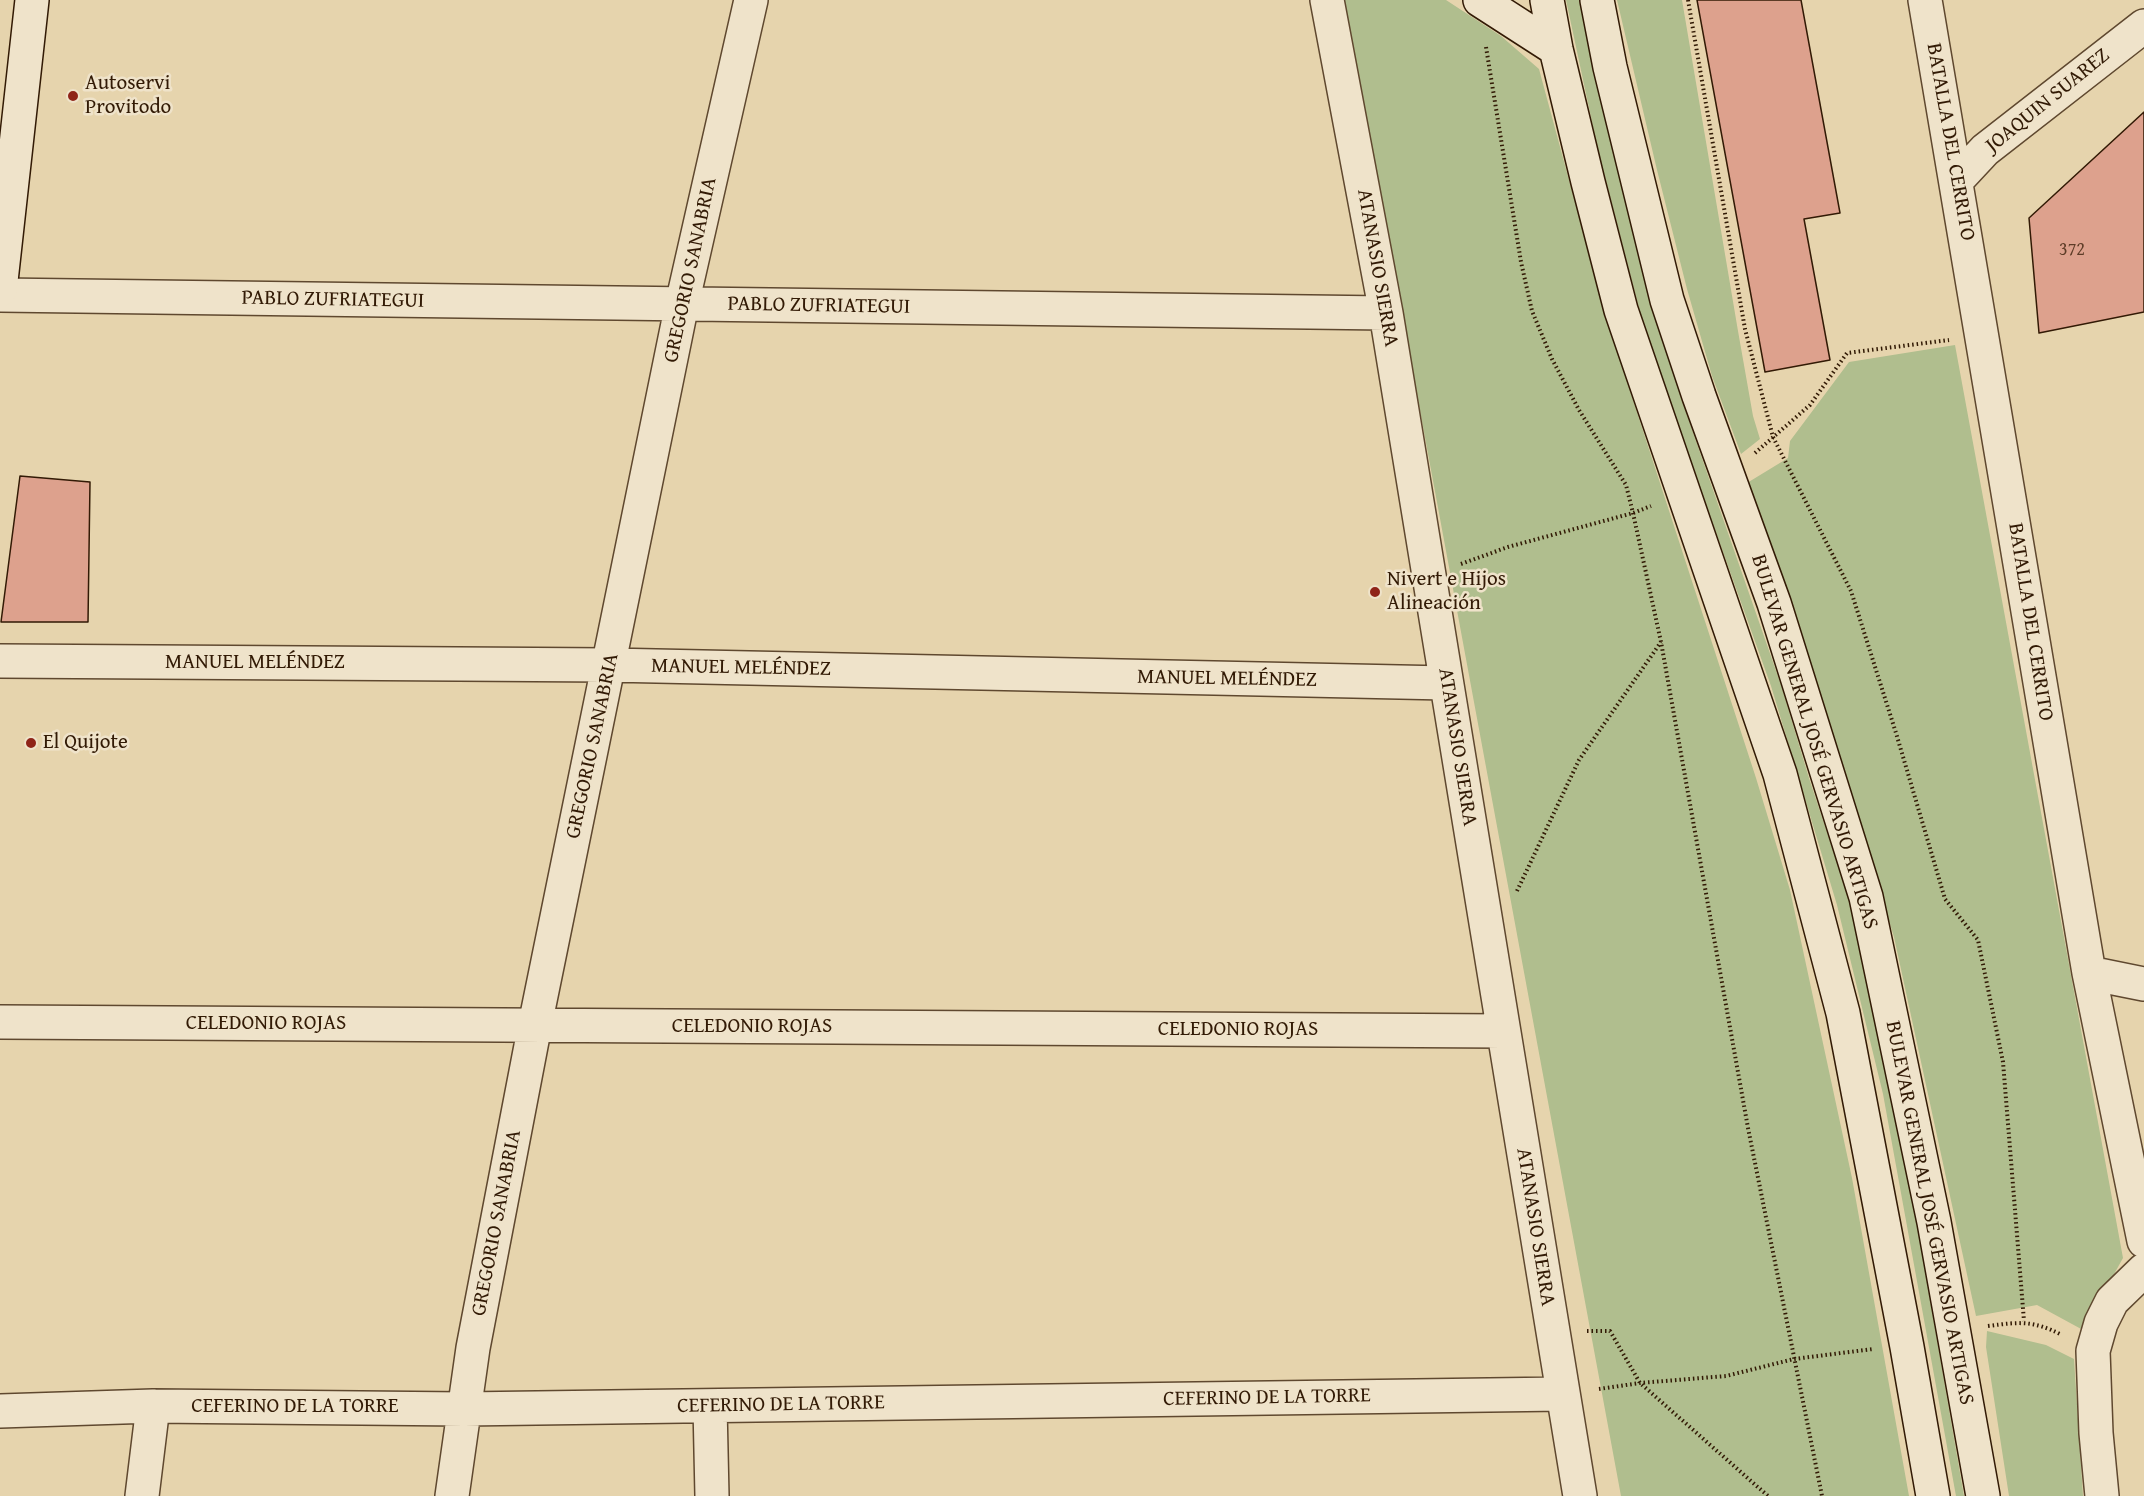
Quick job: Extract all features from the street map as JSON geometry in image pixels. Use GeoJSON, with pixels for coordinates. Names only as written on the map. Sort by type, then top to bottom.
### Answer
{"type":"FeatureCollection","features":[{"type":"Feature","properties":{"kind":"street"},"geometry":{"type":"LineString","coordinates":[[0,290],[32,0]]}},
{"type":"Feature","properties":{"kind":"street","name":"GREGORIO SANABRIA"},"geometry":{"type":"LineString","coordinates":[[452,1496],[473,1348],[535,1025],[682,304],[752,0]]}},
{"type":"Feature","properties":{"kind":"street","name":"ATANASIO SIERRA"},"geometry":{"type":"LineString","coordinates":[[1328,0],[1386,314],[1580,1496]]}},
{"type":"Feature","properties":{"kind":"street"},"geometry":{"type":"LineString","coordinates":[[1480,0],[1556,49]]}},
{"type":"Feature","properties":{"kind":"street","name":"BULEVAR GENERAL JOSÉ GERVASIO ARTIGAS"},"geometry":{"type":"LineString","coordinates":[[1548,0],[1556,49],[1621,310],[1780,774],[1843,1013],[1933,1496]]}},
{"type":"Feature","properties":{"kind":"street","name":"BULEVAR GENERAL JOSÉ GERVASIO ARTIGAS"},"geometry":{"type":"LineString","coordinates":[[1597,0],[1610,67],[1667,300],[1774,603],[1866,897],[1934,1222],[1983,1496]]}},
{"type":"Feature","properties":{"kind":"street","name":"BATALLA DEL CERRITO"},"geometry":{"type":"LineString","coordinates":[[1925,0],[2089,972],[2144,1241]]}},
{"type":"Feature","properties":{"kind":"street","name":"JOAQUIN SUAREZ"},"geometry":{"type":"LineString","coordinates":[[1957,180],[1985,150],[2144,26]]}},
{"type":"Feature","properties":{"kind":"street","name":"PABLO ZUFRIATEGUI"},"geometry":{"type":"LineString","coordinates":[[0,296],[1386,314]]}},
{"type":"Feature","properties":{"kind":"street","name":"MANUEL MELÉNDEZ"},"geometry":{"type":"LineString","coordinates":[[0,662],[610,665],[1446,683]]}},
{"type":"Feature","properties":{"kind":"street"},"geometry":{"type":"LineString","coordinates":[[2089,972],[2144,984]]}},
{"type":"Feature","properties":{"kind":"street","name":"CELEDONIO ROJAS"},"geometry":{"type":"LineString","coordinates":[[0,1022],[1503,1031]]}},
{"type":"Feature","properties":{"kind":"street"},"geometry":{"type":"LineString","coordinates":[[2102,1496],[2096,1433],[2093,1351],[2100,1323],[2112,1301],[2144,1270]]}},
{"type":"Feature","properties":{"kind":"street","name":"CEFERINO DE LA TORRE"},"geometry":{"type":"LineString","coordinates":[[0,1411],[153,1406],[464,1409],[1562,1394]]}},
{"type":"Feature","properties":{"kind":"street"},"geometry":{"type":"LineString","coordinates":[[142,1496],[153,1406]]}},
{"type":"Feature","properties":{"kind":"street"},"geometry":{"type":"LineString","coordinates":[[710,1406],[712,1496]]}},
{"type":"Feature","properties":{"kind":"path"},"geometry":{"type":"LineString","coordinates":[[1688,0],[1745,329],[1773,437],[1851,591],[1945,899],[1978,940],[2003,1062],[2025,1321]]}},
{"type":"Feature","properties":{"kind":"path"},"geometry":{"type":"LineString","coordinates":[[1485,43],[1521,262],[1532,311],[1568,389],[1626,485],[1661,642],[1748,1128],[1822,1496]]}},
{"type":"Feature","properties":{"kind":"path"},"geometry":{"type":"LineString","coordinates":[[1514,896],[1579,760],[1661,642]]}},
{"type":"Feature","properties":{"kind":"path"},"geometry":{"type":"LineString","coordinates":[[1955,1336],[1985,1326],[2025,1321],[2052,1330],[2093,1351]]}},
{"type":"Feature","properties":{"kind":"path"},"geometry":{"type":"LineString","coordinates":[[1552,1332],[1610,1331],[1640,1383],[1768,1496]]}},
{"type":"Feature","properties":{"kind":"path"},"geometry":{"type":"LineString","coordinates":[[1562,1394],[1640,1383],[1726,1376],[1794,1359],[1907,1347]]}},
{"type":"Feature","properties":{"kind":"green space"},"geometry":{"type":"Polygon","coordinates":[[[1344,0],[1446,0],[1501,36],[1539,69],[1606,317],[1756,778],[1790,890],[1852,1178],[1909,1496],[1621,1496],[1344,0]]]}},
{"type":"Feature","properties":{"kind":"green space"},"geometry":{"type":"Polygon","coordinates":[[[1566,0],[1579,0],[1613,148],[1681,398],[1781,685],[1851,905],[1894,1092],[1964,1496],[1956,1496],[1883,1094],[1837,905],[1771,686],[1640,312],[1598,150],[1566,0]]]}},
{"type":"Feature","properties":{"kind":"green space"},"geometry":{"type":"Polygon","coordinates":[[[1617,0],[1682,0],[1753,416],[1760,439],[1741,454],[1712,376],[1687,289],[1617,0]]]}},
{"type":"Feature","properties":{"kind":"green space"},"geometry":{"type":"Polygon","coordinates":[[[1955,345],[2123,1258],[2083,1330],[2037,1305],[1976,1316],[1894,937],[1792,604],[1747,483],[1788,458],[1790,441],[1849,362],[1955,345]]]}},
{"type":"Feature","properties":{"kind":"green space"},"geometry":{"type":"Polygon","coordinates":[[[1987,1331],[2046,1345],[2074,1359],[2083,1496],[2009,1496],[1986,1347],[1987,1331]]]}},
{"type":"Feature","properties":{"kind":"building"},"geometry":{"type":"Polygon","coordinates":[[[1697,0],[1801,0],[1840,213],[1804,219],[1830,360],[1765,372],[1697,0]]]}},
{"type":"Feature","properties":{"kind":"building"},"geometry":{"type":"Polygon","coordinates":[[[2144,112],[2144,312],[2039,333],[2029,218],[2144,112]]]}},
{"type":"Feature","properties":{"kind":"building"},"geometry":{"type":"Polygon","coordinates":[[[20,476],[90,482],[88,622],[1,622],[20,476]]]}},
{"type":"Feature","properties":{"kind":"place","name":"Autoservi Provitodo"},"geometry":{"type":"Point","coordinates":[73,96]}},
{"type":"Feature","properties":{"kind":"place","name":"Nivert e Hijos Alineación"},"geometry":{"type":"Point","coordinates":[1375,592]}},
{"type":"Feature","properties":{"kind":"place","name":"El Quijote"},"geometry":{"type":"Point","coordinates":[31,743]}}]}
